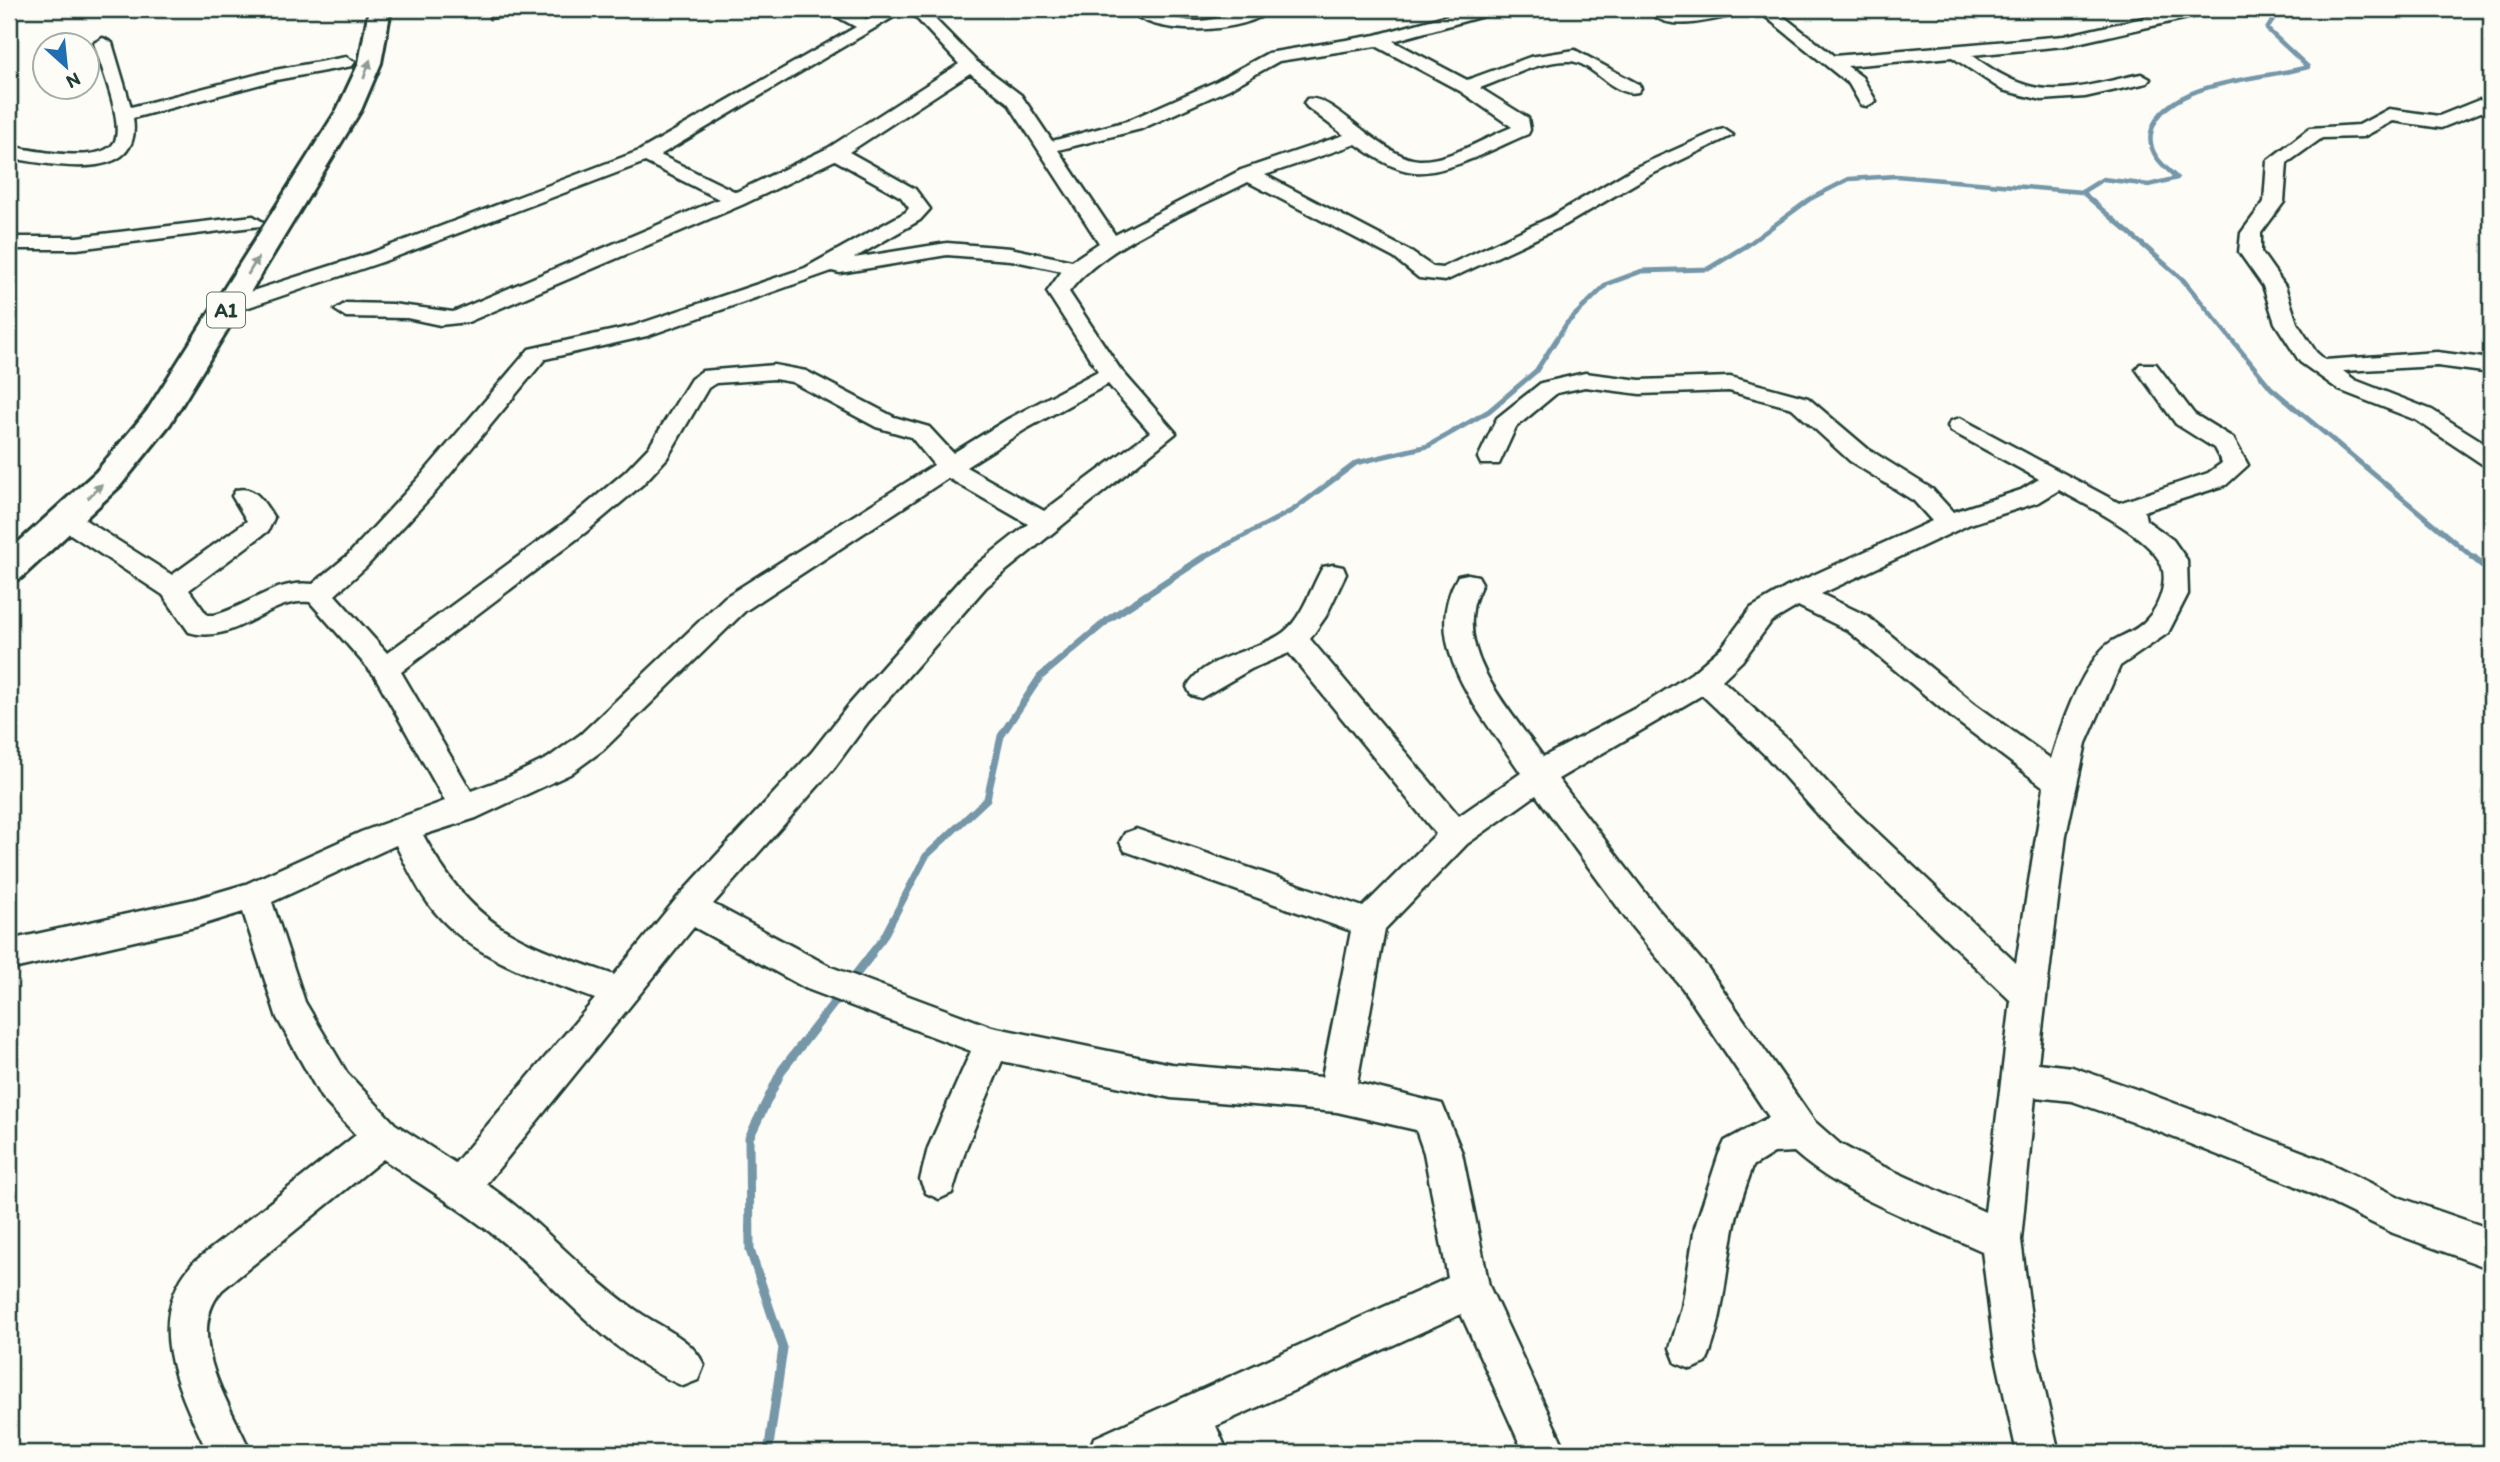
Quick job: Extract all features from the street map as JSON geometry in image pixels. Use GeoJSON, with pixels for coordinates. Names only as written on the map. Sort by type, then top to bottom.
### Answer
{"type":"FeatureCollection","features":[{"type":"Feature","properties":{"kind":"highway","name":"A1"},"geometry":{"type":"LineString","coordinates":[[9,570],[67,520],[133,452],[182,384],[362,85],[376,45],[380,9]]}},
{"type":"Feature","properties":{"kind":"highway","name":"A1"},"geometry":{"type":"LineString","coordinates":[[9,540],[74,483],[125,423],[183,339],[253,222],[317,127],[346,62],[352,31]]}},
{"type":"Feature","properties":{"kind":"street"},"geometry":{"type":"LineString","coordinates":[[496,14],[517,9]]}},
{"type":"Feature","properties":{"kind":"street"},"geometry":{"type":"LineString","coordinates":[[831,9],[869,26]]}},
{"type":"Feature","properties":{"kind":"street"},"geometry":{"type":"LineString","coordinates":[[229,306],[375,258],[646,155],[899,9]]}},
{"type":"Feature","properties":{"kind":"street"},"geometry":{"type":"LineString","coordinates":[[916,9],[970,65],[1015,99],[1111,245]]}},
{"type":"Feature","properties":{"kind":"street"},"geometry":{"type":"LineString","coordinates":[[1137,9],[1188,28],[1263,9]]}},
{"type":"Feature","properties":{"kind":"street"},"geometry":{"type":"LineString","coordinates":[[1049,147],[1134,125],[1223,85],[1274,57],[1378,40],[1488,9]]}},
{"type":"Feature","properties":{"kind":"street"},"geometry":{"type":"LineString","coordinates":[[1656,9],[1660,15],[1672,18],[1741,9]]}},
{"type":"Feature","properties":{"kind":"street"},"geometry":{"type":"LineString","coordinates":[[1764,9],[1856,81],[1867,101]]}},
{"type":"Feature","properties":{"kind":"street"},"geometry":{"type":"LineString","coordinates":[[2150,9],[2171,18]]}},
{"type":"Feature","properties":{"kind":"street"},"geometry":{"type":"LineString","coordinates":[[1828,61],[1860,61],[2064,41],[2204,9]]}},
{"type":"Feature","properties":{"kind":"street"},"geometry":{"type":"LineString","coordinates":[[1313,103],[1385,154],[1415,167],[1440,162],[1521,130],[1521,122],[1466,87],[1378,40]]}},
{"type":"Feature","properties":{"kind":"street"},"geometry":{"type":"LineString","coordinates":[[9,152],[88,162],[118,151],[125,139],[122,115],[103,43]]}},
{"type":"Feature","properties":{"kind":"street"},"geometry":{"type":"LineString","coordinates":[[1954,50],[2003,83],[2029,93],[2081,90],[2141,79]]}},
{"type":"Feature","properties":{"kind":"street"},"geometry":{"type":"LineString","coordinates":[[1466,87],[1536,61],[1575,55],[1632,88]]}},
{"type":"Feature","properties":{"kind":"street"},"geometry":{"type":"LineString","coordinates":[[122,115],[275,75],[346,62]]}},
{"type":"Feature","properties":{"kind":"street"},"geometry":{"type":"LineString","coordinates":[[346,310],[404,311],[449,320],[737,200],[835,152],[970,65]]}},
{"type":"Feature","properties":{"kind":"street"},"geometry":{"type":"LineString","coordinates":[[2491,109],[2479,106],[2441,122],[2405,115],[2389,115],[2363,131],[2317,132],[2277,161],[2274,202],[2252,233],[2250,252],[2274,286],[2286,323],[2308,357],[2347,385],[2424,415],[2491,458]]}},
{"type":"Feature","properties":{"kind":"street"},"geometry":{"type":"LineString","coordinates":[[1248,174],[1401,254],[1427,273],[1445,275],[1558,220],[1641,172],[1724,135]]}},
{"type":"Feature","properties":{"kind":"street"},"geometry":{"type":"LineString","coordinates":[[458,1188],[527,1109],[689,908],[823,760],[858,714],[976,580],[1045,523],[1164,433],[1111,373],[1058,292],[1076,268],[1111,245],[1248,174],[1361,136]]}},
{"type":"Feature","properties":{"kind":"street"},"geometry":{"type":"LineString","coordinates":[[813,273],[913,216],[920,209],[908,193],[835,152]]}},
{"type":"Feature","properties":{"kind":"street"},"geometry":{"type":"LineString","coordinates":[[646,155],[737,200]]}},
{"type":"Feature","properties":{"kind":"street"},"geometry":{"type":"LineString","coordinates":[[9,243],[77,243],[253,222]]}},
{"type":"Feature","properties":{"kind":"street"},"geometry":{"type":"LineString","coordinates":[[318,594],[357,561],[428,484],[537,354],[639,331],[813,273],[947,249],[1010,254],[1076,268]]}},
{"type":"Feature","properties":{"kind":"street"},"geometry":{"type":"LineString","coordinates":[[2327,373],[2326,370],[2333,365],[2437,359],[2491,366]]}},
{"type":"Feature","properties":{"kind":"street"},"geometry":{"type":"LineString","coordinates":[[2133,521],[2130,506],[2217,479],[2235,465],[2224,443],[2185,419],[2148,369]]}},
{"type":"Feature","properties":{"kind":"street"},"geometry":{"type":"LineString","coordinates":[[385,669],[577,526],[634,478],[658,452],[699,384],[710,376],[774,372],[798,376],[886,422],[920,432],[941,454],[947,467],[1045,523]]}},
{"type":"Feature","properties":{"kind":"street"},"geometry":{"type":"LineString","coordinates":[[9,955],[195,913],[254,895],[403,829],[464,809],[559,766],[592,742],[735,604],[758,586],[1017,424],[1111,373]]}},
{"type":"Feature","properties":{"kind":"street"},"geometry":{"type":"LineString","coordinates":[[1490,458],[1506,424],[1549,388],[1585,380],[1640,387],[1730,384],[1800,403],[1859,455],[1923,495],[1949,524]]}},
{"type":"Feature","properties":{"kind":"street"},"geometry":{"type":"LineString","coordinates":[[1960,426],[2133,521],[2173,556],[2178,578],[2174,599],[2156,629],[2141,640],[2117,651],[2105,668],[2078,724],[2061,783],[2028,994],[2001,1240],[2003,1280],[2015,1367],[2038,1453]]}},
{"type":"Feature","properties":{"kind":"street"},"geometry":{"type":"LineString","coordinates":[[1337,1095],[1369,923],[1456,835],[1539,776],[1702,681],[1732,654],[1761,615],[1797,594],[1949,524],[2006,506],[2056,480]]}},
{"type":"Feature","properties":{"kind":"street"},"geometry":{"type":"LineString","coordinates":[[173,588],[259,525],[261,517],[245,496]]}},
{"type":"Feature","properties":{"kind":"street"},"geometry":{"type":"LineString","coordinates":[[67,520],[173,588],[199,625],[212,627],[280,595],[306,590],[318,594],[385,669],[464,809]]}},
{"type":"Feature","properties":{"kind":"street"},"geometry":{"type":"LineString","coordinates":[[1201,687],[1241,662],[1294,639],[1308,622],[1334,574]]}},
{"type":"Feature","properties":{"kind":"street"},"geometry":{"type":"LineString","coordinates":[[1468,583],[1459,617],[1463,655],[1483,692],[1539,776],[1645,918],[1696,978],[1801,1134],[1827,1157],[1858,1174],[2001,1240]]}},
{"type":"Feature","properties":{"kind":"street"},"geometry":{"type":"LineString","coordinates":[[1797,594],[1857,623],[1975,720],[2061,783]]}},
{"type":"Feature","properties":{"kind":"street"},"geometry":{"type":"LineString","coordinates":[[1294,639],[1386,754],[1456,835]]}},
{"type":"Feature","properties":{"kind":"street"},"geometry":{"type":"LineString","coordinates":[[1702,681],[1718,691],[1776,747],[1835,811],[1986,958],[2028,994]]}},
{"type":"Feature","properties":{"kind":"street"},"geometry":{"type":"LineString","coordinates":[[403,829],[440,895],[473,928],[545,965],[621,993]]}},
{"type":"Feature","properties":{"kind":"street"},"geometry":{"type":"LineString","coordinates":[[1136,842],[1369,923]]}},
{"type":"Feature","properties":{"kind":"street"},"geometry":{"type":"LineString","coordinates":[[254,895],[289,1007],[310,1048],[334,1085],[382,1137],[505,1219],[610,1317],[683,1365]]}},
{"type":"Feature","properties":{"kind":"street"},"geometry":{"type":"LineString","coordinates":[[689,908],[819,978],[992,1042],[1171,1081],[1337,1095],[1429,1116],[1443,1153],[1470,1289],[1546,1453]]}},
{"type":"Feature","properties":{"kind":"street"},"geometry":{"type":"LineString","coordinates":[[939,1180],[947,1148],[992,1042]]}},
{"type":"Feature","properties":{"kind":"street"},"geometry":{"type":"LineString","coordinates":[[2019,1078],[2081,1087],[2147,1110],[2306,1171],[2393,1213],[2491,1249]]}},
{"type":"Feature","properties":{"kind":"street"},"geometry":{"type":"LineString","coordinates":[[1691,1348],[1701,1321],[1710,1274],[1713,1235],[1738,1154],[1769,1135],[1801,1134]]}},
{"type":"Feature","properties":{"kind":"street"},"geometry":{"type":"LineString","coordinates":[[230,1453],[190,1362],[187,1343],[192,1296],[208,1276],[382,1137]]}},
{"type":"Feature","properties":{"kind":"street"},"geometry":{"type":"LineString","coordinates":[[1109,1453],[1198,1435],[1349,1341],[1470,1289]]}},
{"type":"Feature","properties":{"kind":"waterway"},"geometry":{"type":"LineString","coordinates":[[2082,192],[2103,179],[2149,185],[2177,178],[2156,157],[2150,137],[2162,113],[2177,100],[2220,84],[2308,67],[2267,29],[2277,14],[2285,9]]}},
{"type":"Feature","properties":{"kind":"waterway"},"geometry":{"type":"LineString","coordinates":[[1747,245],[1810,199],[1849,179],[1896,176],[2082,192]]}},
{"type":"Feature","properties":{"kind":"waterway"},"geometry":{"type":"LineString","coordinates":[[2082,192],[2144,246]]}},
{"type":"Feature","properties":{"kind":"waterway"},"geometry":{"type":"LineString","coordinates":[[2142,244],[2184,281],[2271,388],[2475,559]]}},
{"type":"Feature","properties":{"kind":"waterway"},"geometry":{"type":"LineString","coordinates":[[1200,559],[1293,510],[1356,463],[1428,446],[1489,411],[1536,371],[1567,323],[1607,284],[1642,271],[1708,269],[1747,245]]}},
{"type":"Feature","properties":{"kind":"waterway"},"geometry":{"type":"LineString","coordinates":[[869,956],[883,938],[926,856],[987,799],[1001,736],[1040,677],[1109,619],[1204,557]]}},
{"type":"Feature","properties":{"kind":"waterway"},"geometry":{"type":"LineString","coordinates":[[2473,557],[2491,572]]}},
{"type":"Feature","properties":{"kind":"waterway"},"geometry":{"type":"LineString","coordinates":[[850,982],[871,955]]}},
{"type":"Feature","properties":{"kind":"waterway"},"geometry":{"type":"LineString","coordinates":[[768,1453],[783,1348],[750,1250],[749,1138],[782,1070],[840,995]]}}]}
